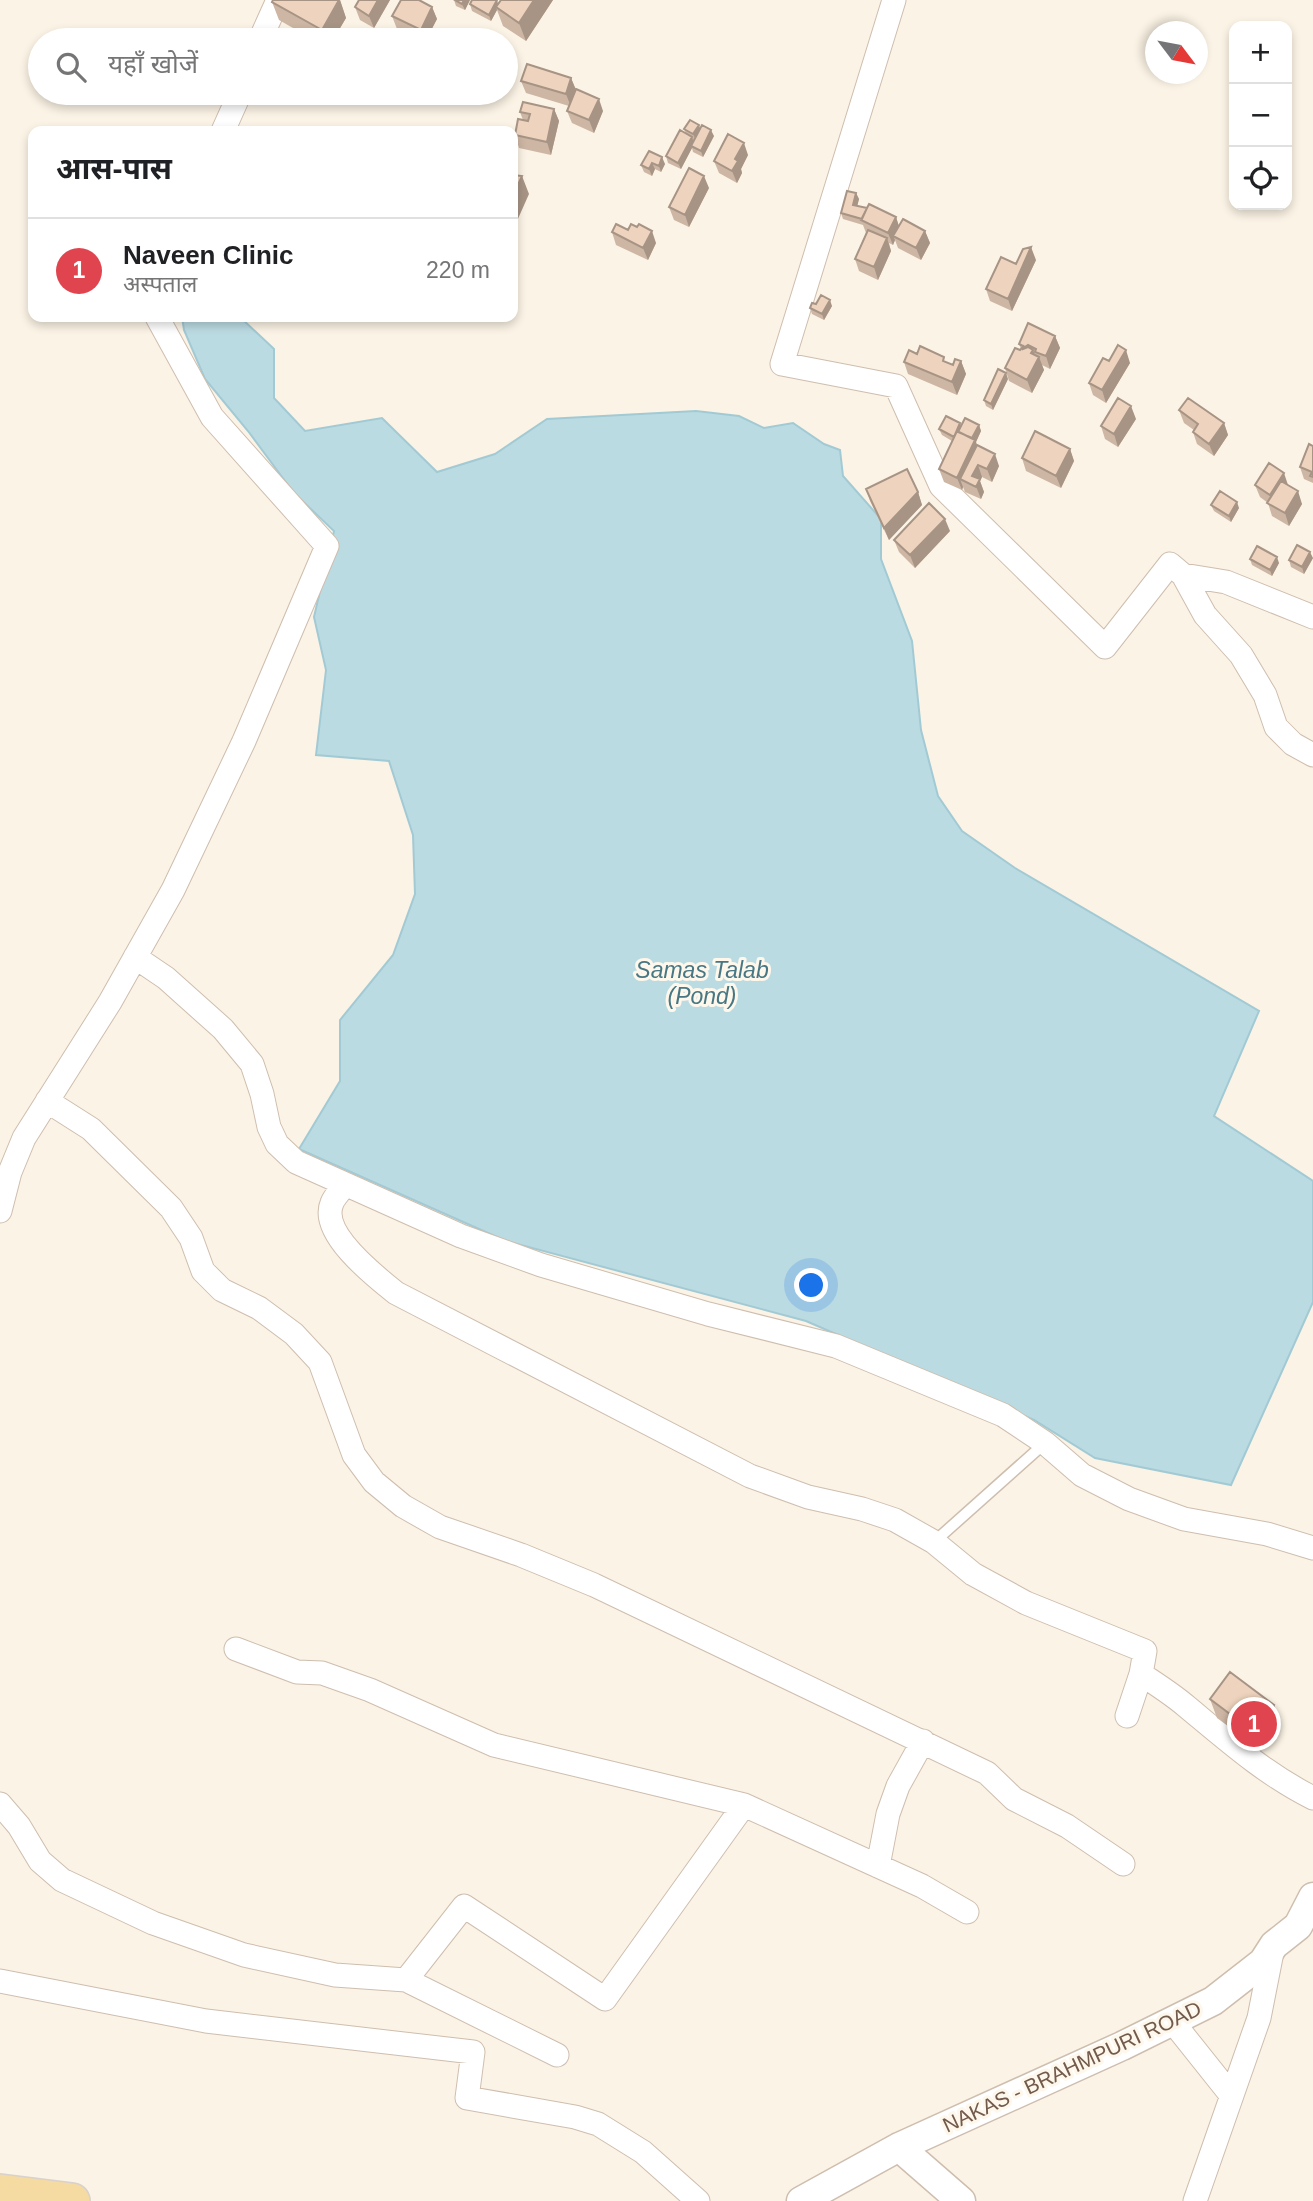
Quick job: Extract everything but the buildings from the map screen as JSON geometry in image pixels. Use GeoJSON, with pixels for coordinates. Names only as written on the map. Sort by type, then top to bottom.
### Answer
{"type":"FeatureCollection","features":[{"type":"Feature","properties":{"kind":"main road"},"geometry":{"type":"LineString","coordinates":[[0,2192],[72,2201]]}},
{"type":"Feature","properties":{"kind":"street"},"geometry":{"type":"LineString","coordinates":[[265,28],[278,0]]}},
{"type":"Feature","properties":{"kind":"street"},"geometry":{"type":"LineString","coordinates":[[894,0],[782,364],[896,386],[942,486],[1105,647],[1170,564],[1183,575],[1205,615],[1241,655],[1265,695],[1276,726],[1293,744],[1313,755]]}},
{"type":"Feature","properties":{"kind":"street"},"geometry":{"type":"LineString","coordinates":[[225,126],[235,105]]}},
{"type":"Feature","properties":{"kind":"street"},"geometry":{"type":"LineString","coordinates":[[0,1211],[10,1172],[24,1138],[110,1002],[173,890],[244,741],[327,545],[212,417],[160,322]]}},
{"type":"Feature","properties":{"kind":"street"},"geometry":{"type":"LineString","coordinates":[[1183,575],[1226,582],[1313,617]]}},
{"type":"Feature","properties":{"kind":"street"},"geometry":{"type":"LineString","coordinates":[[135,957],[166,978],[223,1029],[252,1064],[269,1126],[277,1144],[296,1162],[461,1236],[541,1265],[708,1314],[836,1346],[1003,1415],[1045,1443],[1082,1475],[1129,1499],[1184,1519],[1267,1534],[1313,1548]]}},
{"type":"Feature","properties":{"kind":"street"},"geometry":{"type":"LineString","coordinates":[[47,1101],[91,1129],[171,1208],[191,1238],[203,1270],[222,1290],[268,1314],[295,1334],[320,1362],[354,1455],[374,1482],[403,1506],[440,1527],[521,1555],[594,1585],[923,1741],[987,1773],[1014,1798],[1067,1826],[1123,1864]]}},
{"type":"Feature","properties":{"kind":"street"},"geometry":{"type":"LineString","coordinates":[[344,1185],[331,1205],[331,1220],[342,1241],[364,1268],[396,1293],[750,1476],[808,1497],[862,1509],[895,1520],[934,1542],[973,1574],[1026,1603],[1145,1651],[1142,1674],[1127,1716]]}},
{"type":"Feature","properties":{"kind":"street"},"geometry":{"type":"LineString","coordinates":[[236,1649],[298,1672],[323,1673],[370,1690],[494,1745],[744,1805],[922,1886],[967,1912]]}},
{"type":"Feature","properties":{"kind":"street"},"geometry":{"type":"LineString","coordinates":[[1142,1674],[1184,1704],[1260,1768],[1313,1798]]}},
{"type":"Feature","properties":{"kind":"street"},"geometry":{"type":"LineString","coordinates":[[878,1866],[888,1814],[898,1786],[923,1741]]}},
{"type":"Feature","properties":{"kind":"street"},"geometry":{"type":"LineString","coordinates":[[0,1804],[19,1826],[40,1861],[62,1880],[153,1923],[244,1955],[335,1975],[406,1980],[557,2055]]}},
{"type":"Feature","properties":{"kind":"street"},"geometry":{"type":"LineString","coordinates":[[406,1980],[464,1906],[605,1999],[744,1805]]}},
{"type":"Feature","properties":{"kind":"street","name":"NAKAS - BRAHMPURI ROAD"},"geometry":{"type":"LineString","coordinates":[[801,2201],[898,2147],[1213,2001],[1263,1962],[1274,1945],[1298,1926],[1313,1897]]}},
{"type":"Feature","properties":{"kind":"street"},"geometry":{"type":"LineString","coordinates":[[1195,2201],[1258,2018],[1274,1945]]}},
{"type":"Feature","properties":{"kind":"street"},"geometry":{"type":"LineString","coordinates":[[0,1981],[206,2021],[472,2052],[467,2098],[575,2117],[598,2124],[643,2152],[698,2201]]}},
{"type":"Feature","properties":{"kind":"street"},"geometry":{"type":"LineString","coordinates":[[1172,2021],[1231,2095]]}},
{"type":"Feature","properties":{"kind":"street"},"geometry":{"type":"LineString","coordinates":[[898,2147],[961,2201]]}},
{"type":"Feature","properties":{"kind":"lane"},"geometry":{"type":"LineString","coordinates":[[934,1542],[1045,1443]]}},
{"type":"Feature","properties":{"kind":"water","name":"Samas Talab (Pond)"},"geometry":{"type":"Polygon","coordinates":[[[183,322],[245,322],[274,349],[274,398],[305,431],[382,418],[437,472],[495,454],[547,419],[696,411],[739,416],[764,428],[793,423],[824,444],[840,450],[843,476],[881,519],[881,559],[912,641],[921,730],[938,796],[962,831],[1015,868],[1259,1011],[1214,1116],[1313,1181],[1313,1302],[1231,1485],[1095,1458],[1034,1420],[806,1321],[506,1241],[299,1149],[340,1081],[340,1020],[393,955],[415,894],[413,835],[389,761],[316,755],[326,670],[314,617],[334,531],[294,493],[205,379],[183,322]]]}},
{"type":"Feature","properties":{"kind":"place","name":"Naveen Clinic"},"geometry":{"type":"Point","coordinates":[1254,1724]}}]}
